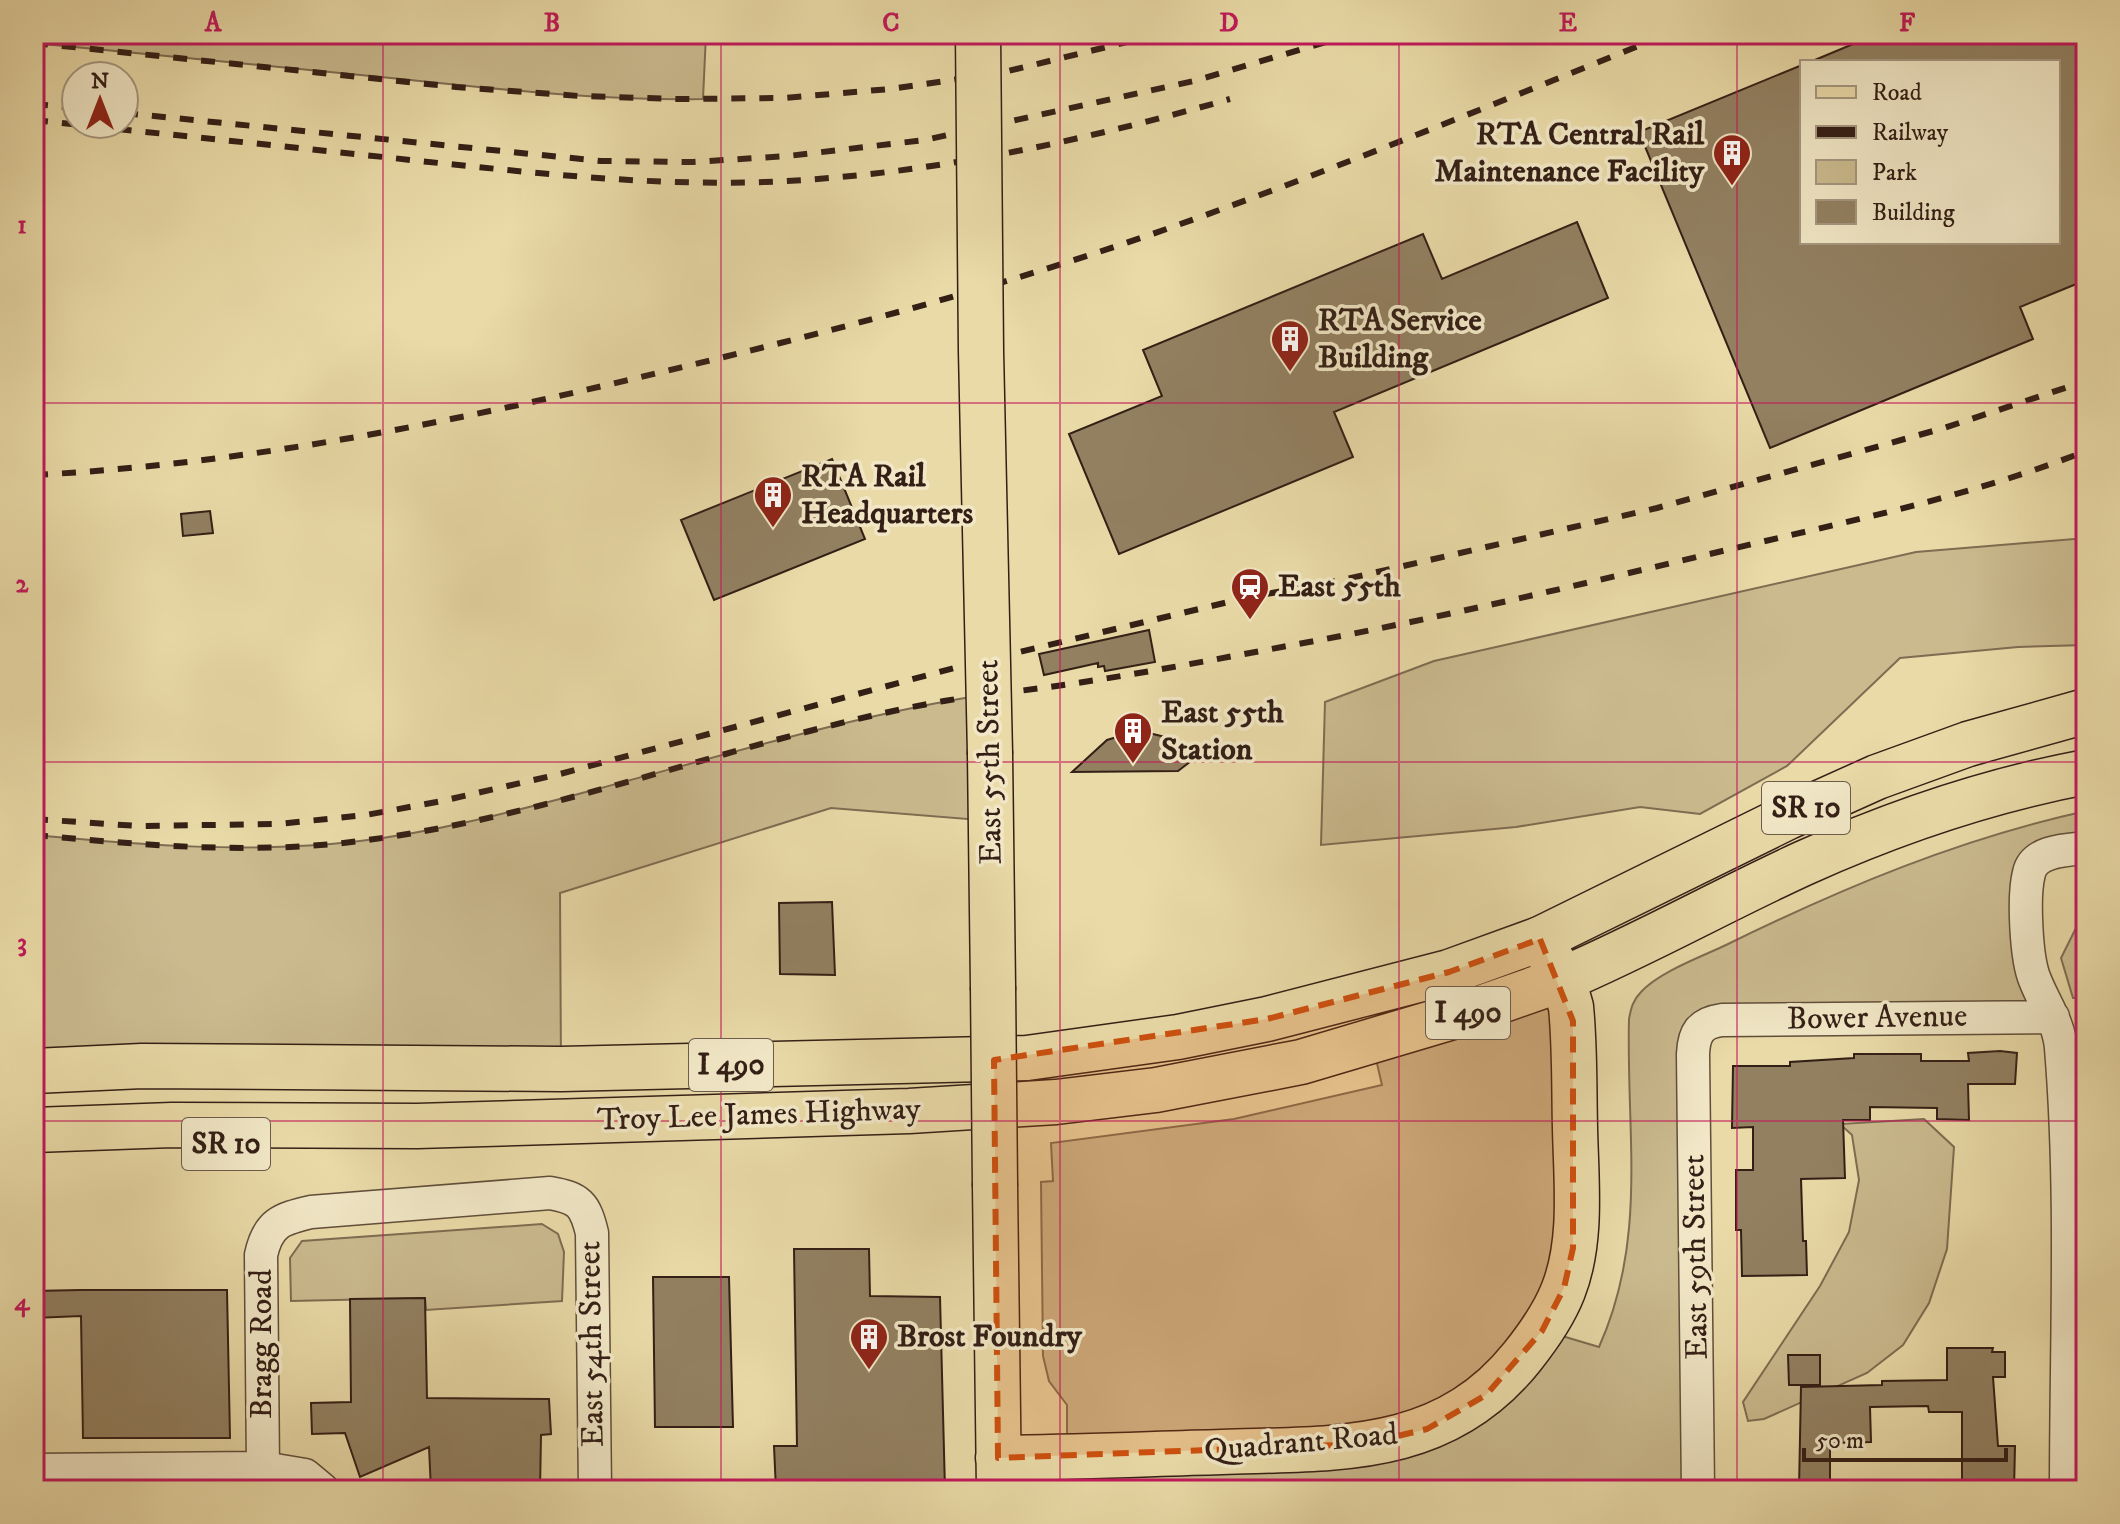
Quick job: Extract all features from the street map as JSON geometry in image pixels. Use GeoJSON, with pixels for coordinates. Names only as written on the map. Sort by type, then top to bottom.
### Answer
{"type":"FeatureCollection","features":[{"type":"Feature","properties":{"kind":"main road","name":"East 55th Street"},"geometry":{"type":"LineString","coordinates":[[978,34],[998,1474]]}},
{"type":"Feature","properties":{"kind":"main road","name":"SR 10"},"geometry":{"type":"LineString","coordinates":[[1540,939],[1774,823],[1877,777],[1968,744],[2086,711]]}},
{"type":"Feature","properties":{"kind":"main road","name":"SR 10"},"geometry":{"type":"LineString","coordinates":[[1563,979],[1841,849],[1958,805],[2086,772]]}},
{"type":"Feature","properties":{"kind":"main road","name":"Quadrant Road"},"geometry":{"type":"LineString","coordinates":[[998,1474],[1364,1444],[1447,1421],[1486,1395],[1514,1368],[1542,1331],[1564,1288],[1573,1248],[1576,1189],[1573,1021],[1563,979],[1540,939]]}},
{"type":"Feature","properties":{"kind":"main road","name":"Troy Lee James Highway"},"geometry":{"type":"LineString","coordinates":[[34,1071],[142,1066],[561,1069],[1027,1058],[1136,1044],[1267,1019],[1449,972],[1540,939]]}},
{"type":"Feature","properties":{"kind":"main road","name":"Troy Lee James Highway"},"geometry":{"type":"LineString","coordinates":[[34,1130],[172,1125],[417,1126],[909,1111],[1056,1102],[1202,1082],[1301,1062],[1466,1013],[1563,979]]}},
{"type":"Feature","properties":{"kind":"main road"},"geometry":{"type":"LineString","coordinates":[[34,1063],[142,1066]]}},
{"type":"Feature","properties":{"kind":"main road","name":"SR 10"},"geometry":{"type":"LineString","coordinates":[[34,1158],[143,1152],[417,1126]]}},
{"type":"Feature","properties":{"kind":"street"},"geometry":{"type":"LineString","coordinates":[[2066,1490],[2076,1159],[2061,1040],[2029,963],[2028,881],[2031,865],[2043,856],[2086,848]]}},
{"type":"Feature","properties":{"kind":"street","name":"Bower Avenue"},"geometry":{"type":"LineString","coordinates":[[1703,1026],[1722,1020],[2053,1017]]}},
{"type":"Feature","properties":{"kind":"street","name":"East 59th Street"},"geometry":{"type":"LineString","coordinates":[[1698,1490],[1693,1054],[1695,1036],[1703,1026]]}},
{"type":"Feature","properties":{"kind":"street","name":"Bragg Road"},"geometry":{"type":"LineString","coordinates":[[263,1468],[261,1255],[265,1236],[286,1218],[311,1212],[550,1193],[577,1201]]}},
{"type":"Feature","properties":{"kind":"street","name":"East 54th Street"},"geometry":{"type":"LineString","coordinates":[[577,1201],[586,1211],[592,1233],[595,1490]]}},
{"type":"Feature","properties":{"kind":"street"},"geometry":{"type":"LineString","coordinates":[[34,1470],[263,1468],[305,1475],[323,1490]]}},
{"type":"Feature","properties":{"kind":"highlighted area"},"geometry":{"type":"Polygon","coordinates":[[[1540,939],[1573,1021],[1573,1248],[1564,1288],[1542,1331],[1486,1395],[1427,1429],[1364,1444],[998,1458],[994,1060],[1267,1019],[1449,972],[1540,939]]]}},
{"type":"Feature","properties":{"kind":"green space"},"geometry":{"type":"Polygon","coordinates":[[[34,34],[706,34],[703,99],[593,97],[484,87],[34,43],[34,34]]]}},
{"type":"Feature","properties":{"kind":"green space"},"geometry":{"type":"Polygon","coordinates":[[[2086,538],[2086,645],[2018,647],[1900,658],[1787,766],[1700,814],[1640,807],[1516,827],[1321,845],[1325,702],[1434,661],[1916,552],[2086,538]]]}},
{"type":"Feature","properties":{"kind":"green space"},"geometry":{"type":"Polygon","coordinates":[[[989,694],[992,821],[831,808],[560,893],[561,1069],[34,1063],[34,835],[156,845],[237,847],[319,845],[389,837],[504,813],[888,713],[989,694]]]}},
{"type":"Feature","properties":{"kind":"green space"},"geometry":{"type":"Polygon","coordinates":[[[2086,811],[2086,848],[2031,865],[2053,1017],[1708,1023],[1698,1490],[1067,1490],[1067,1405],[1049,1381],[1043,1356],[1041,1182],[1053,1181],[1051,1143],[1234,1119],[1382,1085],[1372,1042],[1563,979],[1576,1189],[1542,1330],[1599,1347],[1624,1266],[1629,1226],[1629,1019],[1633,1004],[1641,992],[1658,978],[1681,966],[1857,885],[1992,836],[2086,811]]]}},
{"type":"Feature","properties":{"kind":"green space"},"geometry":{"type":"Polygon","coordinates":[[[2083,888],[2086,889],[2086,998],[2073,998],[2061,958],[2078,924],[2083,888]]]}},
{"type":"Feature","properties":{"kind":"green space"},"geometry":{"type":"Polygon","coordinates":[[[1924,1119],[1954,1147],[1947,1249],[1929,1303],[1903,1345],[1867,1373],[1764,1419],[1748,1421],[1743,1402],[1820,1286],[1849,1232],[1859,1180],[1852,1135],[1840,1124],[1924,1119]]]}},
{"type":"Feature","properties":{"kind":"green space"},"geometry":{"type":"Polygon","coordinates":[[[542,1224],[558,1234],[564,1252],[562,1301],[426,1310],[425,1298],[291,1301],[290,1258],[302,1241],[542,1224]]]}},
{"type":"Feature","properties":{"kind":"building","name":"RTA Central Rail Maintenance Facility"},"geometry":{"type":"Polygon","coordinates":[[[1877,34],[2086,34],[2086,280],[2020,307],[2033,339],[1770,448],[1639,132],[1800,66],[1800,244],[2060,244],[2060,60],[1815,60],[1877,34]]]}},
{"type":"Feature","properties":{"kind":"building","name":"RTA Service Building"},"geometry":{"type":"Polygon","coordinates":[[[1577,222],[1608,298],[1334,412],[1353,457],[1119,554],[1069,434],[1162,396],[1143,350],[1423,234],[1442,279],[1577,222]]]}},
{"type":"Feature","properties":{"kind":"building","name":"RTA Rail Headquarters"},"geometry":{"type":"Polygon","coordinates":[[[832,459],[865,539],[714,600],[681,520],[832,459]]]}},
{"type":"Feature","properties":{"kind":"building"},"geometry":{"type":"Polygon","coordinates":[[[210,511],[213,533],[183,536],[181,514],[210,511]]]}},
{"type":"Feature","properties":{"kind":"building"},"geometry":{"type":"Polygon","coordinates":[[[1149,630],[1155,662],[1105,671],[1104,666],[1098,667],[1098,663],[1044,675],[1039,654],[1149,630]]]}},
{"type":"Feature","properties":{"kind":"building","name":"East 55th Station"},"geometry":{"type":"Polygon","coordinates":[[[1149,733],[1169,738],[1199,755],[1178,771],[1072,772],[1107,740],[1127,734],[1149,733]]]}},
{"type":"Feature","properties":{"kind":"building"},"geometry":{"type":"Polygon","coordinates":[[[832,902],[835,975],[780,974],[779,903],[832,902]]]}},
{"type":"Feature","properties":{"kind":"building"},"geometry":{"type":"Polygon","coordinates":[[[1968,1053],[2017,1053],[2015,1084],[1968,1084],[1969,1120],[1937,1119],[1937,1108],[1870,1107],[1870,1120],[1843,1120],[1845,1178],[1801,1179],[1807,1275],[1742,1276],[1741,1230],[1736,1230],[1736,1170],[1753,1170],[1753,1127],[1732,1128],[1733,1066],[1790,1066],[1790,1062],[1854,1058],[1854,1054],[1921,1054],[1921,1061],[1969,1061],[1968,1053]]]}},
{"type":"Feature","properties":{"kind":"building","name":"Brost Foundry"},"geometry":{"type":"Polygon","coordinates":[[[794,1249],[869,1249],[870,1296],[940,1297],[945,1490],[776,1490],[774,1446],[797,1446],[794,1249]]]}},
{"type":"Feature","properties":{"kind":"building"},"geometry":{"type":"Polygon","coordinates":[[[653,1277],[729,1277],[733,1427],[655,1427],[653,1277]]]}},
{"type":"Feature","properties":{"kind":"building"},"geometry":{"type":"Polygon","coordinates":[[[227,1290],[230,1438],[83,1438],[81,1316],[34,1318],[34,1291],[227,1290]]]}},
{"type":"Feature","properties":{"kind":"building"},"geometry":{"type":"Polygon","coordinates":[[[425,1298],[427,1398],[549,1399],[551,1434],[541,1435],[540,1490],[431,1490],[429,1447],[360,1477],[345,1433],[312,1434],[311,1403],[351,1402],[350,1299],[425,1298]]]}},
{"type":"Feature","properties":{"kind":"building"},"geometry":{"type":"Polygon","coordinates":[[[1947,1348],[1993,1348],[1992,1352],[2005,1352],[2005,1377],[1993,1377],[1998,1446],[2015,1446],[2014,1490],[1962,1490],[1962,1412],[1929,1412],[1928,1406],[1870,1407],[1871,1442],[1830,1443],[1830,1489],[1799,1489],[1801,1387],[1947,1380],[1947,1348]]]}},
{"type":"Feature","properties":{"kind":"building"},"geometry":{"type":"Polygon","coordinates":[[[1788,1355],[1820,1355],[1820,1385],[1789,1385],[1788,1355]]]}},
{"type":"Feature","properties":{"kind":"railway"},"geometry":{"type":"LineString","coordinates":[[34,43],[456,87],[679,99],[784,98],[890,89],[1000,73],[1160,34]]}},
{"type":"Feature","properties":{"kind":"railway"},"geometry":{"type":"LineString","coordinates":[[140,115],[601,161],[693,162],[788,156],[925,140],[1194,81],[1353,34]]}},
{"type":"Feature","properties":{"kind":"railway"},"geometry":{"type":"LineString","coordinates":[[34,475],[179,463],[394,430],[607,385],[893,313],[1105,250],[1237,204],[1668,34]]}},
{"type":"Feature","properties":{"kind":"railway"},"geometry":{"type":"LineString","coordinates":[[34,120],[549,174],[722,183],[883,173],[942,164],[1058,143],[1230,99]]}},
{"type":"Feature","properties":{"kind":"railway"},"geometry":{"type":"LineString","coordinates":[[34,104],[60,106]]}},
{"type":"Feature","properties":{"kind":"railway"},"geometry":{"type":"LineString","coordinates":[[34,819],[138,826],[278,824],[366,815],[442,801],[560,774],[969,664],[1245,598],[1342,580],[1657,508],[1944,428],[2086,381]]}},
{"type":"Feature","properties":{"kind":"railway"},"geometry":{"type":"LineString","coordinates":[[34,835],[238,848],[319,845],[434,829],[508,814],[871,716],[944,701],[1211,660],[1362,632],[1573,586],[1910,506],[1999,481],[2086,451]]}},
{"type":"Feature","properties":{"kind":"place","name":"RTA Central Rail Maintenance Facility"},"geometry":{"type":"Point","coordinates":[1732,187]}},
{"type":"Feature","properties":{"kind":"place","name":"RTA Service Building"},"geometry":{"type":"Point","coordinates":[1290,373]}},
{"type":"Feature","properties":{"kind":"place","name":"RTA Rail Headquarters"},"geometry":{"type":"Point","coordinates":[773,529]}},
{"type":"Feature","properties":{"kind":"place","name":"East 55th"},"geometry":{"type":"Point","coordinates":[1250,621]}},
{"type":"Feature","properties":{"kind":"place","name":"East 55th Station"},"geometry":{"type":"Point","coordinates":[1133,765]}},
{"type":"Feature","properties":{"kind":"place","name":"Brost Foundry"},"geometry":{"type":"Point","coordinates":[869,1371]}}]}
